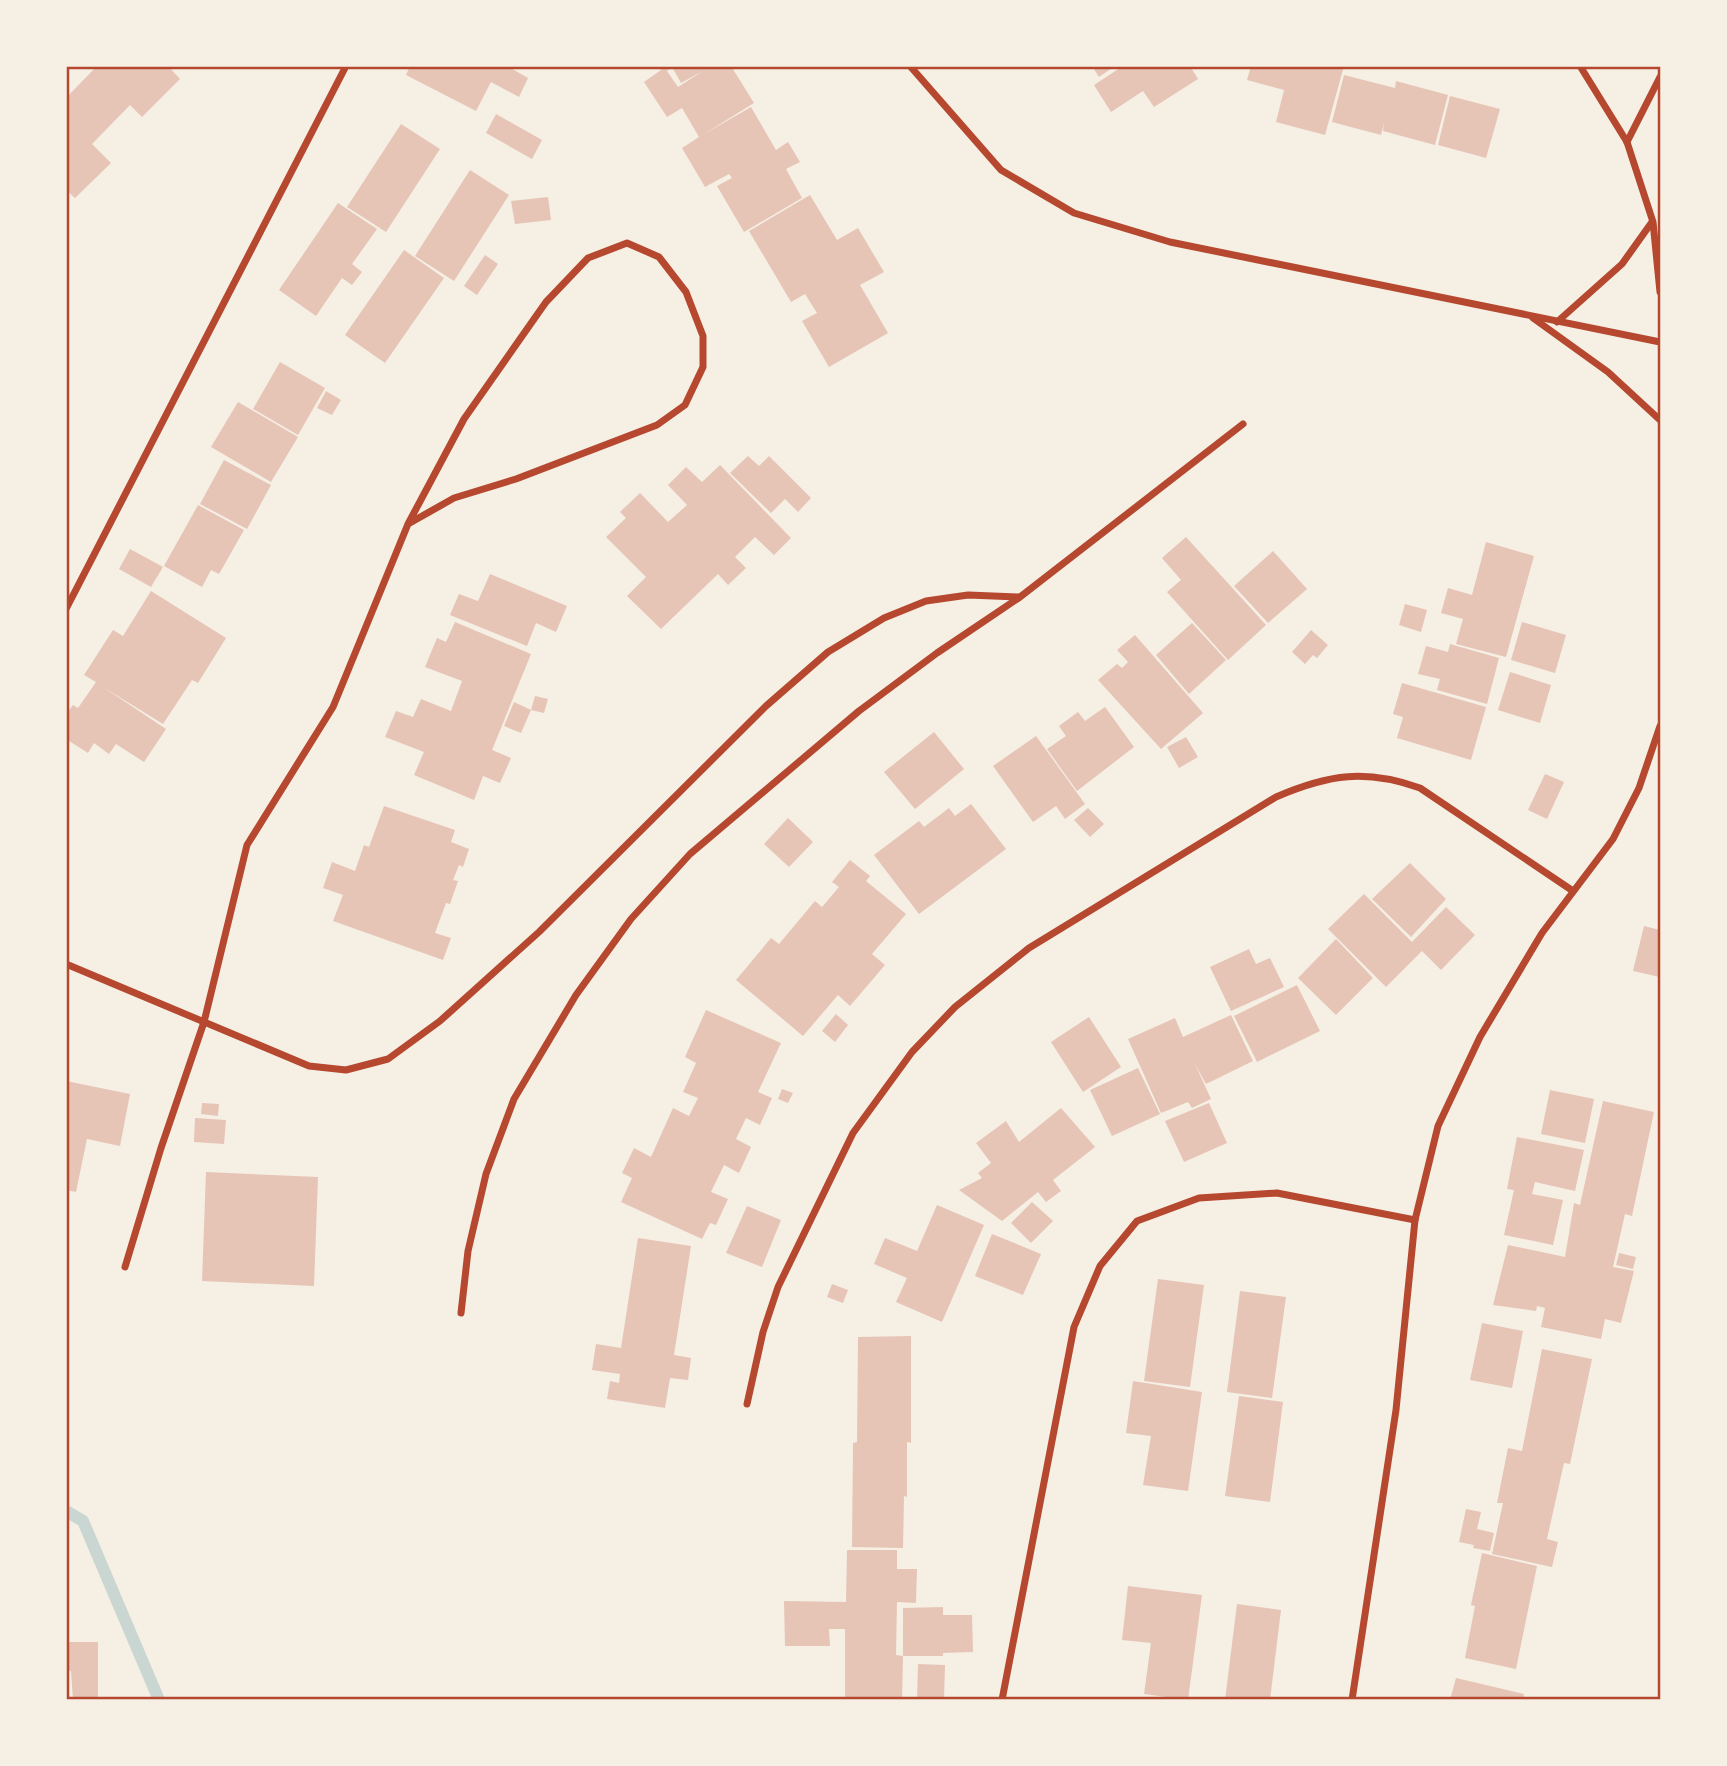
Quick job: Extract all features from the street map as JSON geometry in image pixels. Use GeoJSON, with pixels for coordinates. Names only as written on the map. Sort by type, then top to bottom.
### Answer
{"type":"FeatureCollection","features":[{"type":"Feature","properties":{"kind":"street"},"geometry":{"type":"LineString","coordinates":[[66,609],[346,66]]}},
{"type":"Feature","properties":{"kind":"street"},"geometry":{"type":"LineString","coordinates":[[910,66],[1001,170],[1074,213],[1170,242],[1661,342]]}},
{"type":"Feature","properties":{"kind":"street"},"geometry":{"type":"LineString","coordinates":[[1580,66],[1627,142],[1653,222],[1661,292]]}},
{"type":"Feature","properties":{"kind":"street"},"geometry":{"type":"LineString","coordinates":[[1627,142],[1661,77]]}},
{"type":"Feature","properties":{"kind":"street"},"geometry":{"type":"LineString","coordinates":[[1557,321],[1622,264],[1653,222]]}},
{"type":"Feature","properties":{"kind":"street"},"geometry":{"type":"LineString","coordinates":[[125,1267],[161,1148],[204,1022],[247,845],[334,707],[408,524],[464,419],[546,302],[588,258],[627,243],[659,257],[686,292],[704,336],[703,367],[685,405],[657,425],[539,470],[454,498],[408,524]]}},
{"type":"Feature","properties":{"kind":"street"},"geometry":{"type":"LineString","coordinates":[[1530,316],[1608,372],[1661,420]]}},
{"type":"Feature","properties":{"kind":"street"},"geometry":{"type":"LineString","coordinates":[[461,1313],[468,1251],[486,1174],[514,1099],[576,995],[631,919],[690,853],[778,778],[915,669],[1020,597],[1242,424]]}},
{"type":"Feature","properties":{"kind":"street"},"geometry":{"type":"LineString","coordinates":[[66,964],[309,1066],[346,1070],[388,1059],[440,1021],[539,932],[766,706],[828,652],[884,618],[926,601],[968,595],[1020,597]]}},
{"type":"Feature","properties":{"kind":"street"},"geometry":{"type":"LineString","coordinates":[[1352,1699],[1396,1410],[1415,1220],[1438,1126],[1480,1037],[1542,933],[1614,839],[1639,788],[1661,726]]}},
{"type":"Feature","properties":{"kind":"street"},"geometry":{"type":"LineString","coordinates":[[747,1404],[763,1332],[778,1287],[853,1133],[912,1052],[955,1007],[1040,941],[1276,797],[1301,786],[1346,777],[1372,776],[1393,779],[1420,788],[1573,891]]}},
{"type":"Feature","properties":{"kind":"street"},"geometry":{"type":"LineString","coordinates":[[1002,1699],[1074,1327],[1100,1266],[1138,1221],[1199,1198],[1277,1193],[1415,1220]]}},
{"type":"Feature","properties":{"kind":"building"},"geometry":{"type":"Polygon","coordinates":[[[97,66],[168,66],[180,79],[142,117],[130,105],[92,144],[111,163],[75,198],[66,190],[66,98],[97,66]]]}},
{"type":"Feature","properties":{"kind":"building"},"geometry":{"type":"Polygon","coordinates":[[[410,66],[507,66],[528,78],[519,97],[491,82],[476,111],[406,75],[410,66]]]}},
{"type":"Feature","properties":{"kind":"building"},"geometry":{"type":"Polygon","coordinates":[[[659,66],[731,66],[754,103],[704,134],[751,107],[776,150],[788,142],[800,162],[786,169],[802,198],[744,232],[717,186],[732,178],[729,174],[705,187],[682,148],[699,137],[682,108],[667,117],[644,82],[661,70],[659,66]],[[672,67],[667,71],[678,87],[703,71],[681,83],[672,67]]]}},
{"type":"Feature","properties":{"kind":"building"},"geometry":{"type":"Polygon","coordinates":[[[1092,66],[1115,66],[1099,77],[1092,66]]]}},
{"type":"Feature","properties":{"kind":"building"},"geometry":{"type":"Polygon","coordinates":[[[1123,66],[1190,66],[1198,79],[1154,107],[1143,91],[1111,112],[1094,85],[1123,66]]]}},
{"type":"Feature","properties":{"kind":"building"},"geometry":{"type":"Polygon","coordinates":[[[1251,66],[1344,66],[1325,135],[1276,122],[1284,90],[1247,80],[1251,66]]]}},
{"type":"Feature","properties":{"kind":"building"},"geometry":{"type":"Polygon","coordinates":[[[1344,75],[1395,88],[1396,81],[1448,95],[1435,145],[1383,131],[1384,123],[1381,135],[1332,122],[1344,75]]]}},
{"type":"Feature","properties":{"kind":"building"},"geometry":{"type":"Polygon","coordinates":[[[1450,96],[1500,109],[1486,158],[1438,145],[1450,96]]]}},
{"type":"Feature","properties":{"kind":"building"},"geometry":{"type":"Polygon","coordinates":[[[496,114],[542,140],[532,159],[486,133],[496,114]]]}},
{"type":"Feature","properties":{"kind":"building"},"geometry":{"type":"Polygon","coordinates":[[[401,124],[440,149],[386,232],[347,207],[401,124]]]}},
{"type":"Feature","properties":{"kind":"building"},"geometry":{"type":"Polygon","coordinates":[[[470,170],[509,195],[454,281],[415,256],[470,170]]]}},
{"type":"Feature","properties":{"kind":"building"},"geometry":{"type":"Polygon","coordinates":[[[810,195],[837,240],[858,228],[884,272],[860,285],[888,333],[829,367],[802,321],[817,313],[805,294],[791,302],[749,231],[810,195]]]}},
{"type":"Feature","properties":{"kind":"building"},"geometry":{"type":"Polygon","coordinates":[[[548,197],[551,220],[515,224],[511,201],[548,197]]]}},
{"type":"Feature","properties":{"kind":"building"},"geometry":{"type":"Polygon","coordinates":[[[338,203],[377,229],[352,264],[362,272],[352,285],[342,278],[316,316],[279,290],[338,203]]]}},
{"type":"Feature","properties":{"kind":"building"},"geometry":{"type":"Polygon","coordinates":[[[404,250],[444,278],[385,363],[345,335],[404,250]]]}},
{"type":"Feature","properties":{"kind":"building"},"geometry":{"type":"Polygon","coordinates":[[[485,255],[498,264],[477,295],[464,286],[485,255]]]}},
{"type":"Feature","properties":{"kind":"building"},"geometry":{"type":"Polygon","coordinates":[[[280,362],[325,388],[298,435],[253,409],[280,362]]]}},
{"type":"Feature","properties":{"kind":"building"},"geometry":{"type":"Polygon","coordinates":[[[326,391],[341,400],[332,415],[317,408],[326,391]]]}},
{"type":"Feature","properties":{"kind":"building"},"geometry":{"type":"Polygon","coordinates":[[[238,402],[298,437],[271,482],[211,447],[238,402]]]}},
{"type":"Feature","properties":{"kind":"building"},"geometry":{"type":"Polygon","coordinates":[[[748,456],[759,466],[769,456],[811,498],[798,512],[785,499],[771,513],[730,473],[748,456]]]}},
{"type":"Feature","properties":{"kind":"building"},"geometry":{"type":"Polygon","coordinates":[[[224,460],[271,485],[247,529],[200,504],[224,460]]]}},
{"type":"Feature","properties":{"kind":"building"},"geometry":{"type":"Polygon","coordinates":[[[720,465],[791,538],[774,555],[755,537],[735,557],[746,568],[728,585],[718,574],[661,629],[627,596],[646,577],[606,537],[626,518],[620,512],[640,493],[668,522],[687,505],[668,485],[686,467],[702,482],[720,465]]]}},
{"type":"Feature","properties":{"kind":"building"},"geometry":{"type":"Polygon","coordinates":[[[198,505],[244,530],[219,574],[211,570],[202,587],[164,566],[198,505]]]}},
{"type":"Feature","properties":{"kind":"building"},"geometry":{"type":"Polygon","coordinates":[[[1186,537],[1266,625],[1228,660],[1167,592],[1181,580],[1162,558],[1186,537]]]}},
{"type":"Feature","properties":{"kind":"building"},"geometry":{"type":"Polygon","coordinates":[[[1486,542],[1534,556],[1506,657],[1456,644],[1463,619],[1441,613],[1448,588],[1472,595],[1486,542]]]}},
{"type":"Feature","properties":{"kind":"building"},"geometry":{"type":"Polygon","coordinates":[[[130,549],[163,567],[151,587],[119,569],[130,549]]]}},
{"type":"Feature","properties":{"kind":"building"},"geometry":{"type":"Polygon","coordinates":[[[1273,551],[1307,589],[1268,623],[1234,586],[1273,551]]]}},
{"type":"Feature","properties":{"kind":"building"},"geometry":{"type":"Polygon","coordinates":[[[490,574],[567,606],[556,632],[536,623],[527,646],[450,615],[459,594],[478,601],[490,574]]]}},
{"type":"Feature","properties":{"kind":"building"},"geometry":{"type":"Polygon","coordinates":[[[151,591],[226,638],[198,683],[192,680],[163,724],[103,687],[166,729],[144,762],[116,744],[109,754],[94,743],[88,753],[66,739],[66,714],[73,705],[78,708],[96,682],[84,675],[113,630],[123,636],[151,591]]]}},
{"type":"Feature","properties":{"kind":"building"},"geometry":{"type":"Polygon","coordinates":[[[1405,604],[1427,610],[1421,632],[1399,625],[1405,604]]]}},
{"type":"Feature","properties":{"kind":"building"},"geometry":{"type":"Polygon","coordinates":[[[455,622],[531,654],[492,750],[511,758],[500,783],[483,776],[474,800],[414,775],[424,752],[385,737],[396,711],[413,717],[421,699],[451,711],[462,681],[425,667],[437,638],[446,642],[455,622]]]}},
{"type":"Feature","properties":{"kind":"building"},"geometry":{"type":"Polygon","coordinates":[[[1522,622],[1566,635],[1555,673],[1511,660],[1522,622]]]}},
{"type":"Feature","properties":{"kind":"building"},"geometry":{"type":"Polygon","coordinates":[[[1192,623],[1226,660],[1189,694],[1156,655],[1192,623]]]}},
{"type":"Feature","properties":{"kind":"building"},"geometry":{"type":"Polygon","coordinates":[[[1311,630],[1328,645],[1317,658],[1313,655],[1305,664],[1292,652],[1311,630]]]}},
{"type":"Feature","properties":{"kind":"building"},"geometry":{"type":"Polygon","coordinates":[[[1135,635],[1203,713],[1161,749],[1098,680],[1117,664],[1122,668],[1128,662],[1117,650],[1135,635]]]}},
{"type":"Feature","properties":{"kind":"building"},"geometry":{"type":"Polygon","coordinates":[[[1450,644],[1499,658],[1487,704],[1437,690],[1440,679],[1418,674],[1426,646],[1448,652],[1450,644]]]}},
{"type":"Feature","properties":{"kind":"building"},"geometry":{"type":"Polygon","coordinates":[[[1510,672],[1551,685],[1540,723],[1498,710],[1510,672]]]}},
{"type":"Feature","properties":{"kind":"building"},"geometry":{"type":"Polygon","coordinates":[[[1402,683],[1486,707],[1471,760],[1397,738],[1403,717],[1393,714],[1402,683]]]}},
{"type":"Feature","properties":{"kind":"building"},"geometry":{"type":"Polygon","coordinates":[[[535,696],[548,699],[544,713],[531,710],[535,696]]]}},
{"type":"Feature","properties":{"kind":"building"},"geometry":{"type":"Polygon","coordinates":[[[514,702],[531,710],[521,733],[504,726],[514,702]]]}},
{"type":"Feature","properties":{"kind":"building"},"geometry":{"type":"Polygon","coordinates":[[[1105,707],[1134,747],[1077,791],[1047,749],[1066,736],[1059,726],[1078,712],[1085,721],[1105,707]]]}},
{"type":"Feature","properties":{"kind":"building"},"geometry":{"type":"Polygon","coordinates":[[[934,732],[964,769],[915,809],[884,772],[934,732]]]}},
{"type":"Feature","properties":{"kind":"building"},"geometry":{"type":"Polygon","coordinates":[[[1036,736],[1085,804],[1065,819],[1056,806],[1033,822],[993,766],[1036,736]]]}},
{"type":"Feature","properties":{"kind":"building"},"geometry":{"type":"Polygon","coordinates":[[[1186,737],[1198,757],[1179,768],[1167,747],[1186,737]]]}},
{"type":"Feature","properties":{"kind":"building"},"geometry":{"type":"Polygon","coordinates":[[[1545,774],[1564,782],[1547,819],[1528,810],[1545,774]]]}},
{"type":"Feature","properties":{"kind":"building"},"geometry":{"type":"Polygon","coordinates":[[[971,804],[1006,849],[919,914],[874,855],[919,821],[924,827],[949,808],[955,816],[971,804]]]}},
{"type":"Feature","properties":{"kind":"building"},"geometry":{"type":"Polygon","coordinates":[[[384,806],[455,830],[451,842],[469,849],[463,867],[459,865],[453,880],[458,881],[450,904],[446,903],[435,933],[451,938],[443,960],[333,921],[343,895],[323,888],[332,862],[355,871],[364,845],[369,847],[384,806]]]}},
{"type":"Feature","properties":{"kind":"building"},"geometry":{"type":"Polygon","coordinates":[[[1088,808],[1104,824],[1090,837],[1074,820],[1088,808]]]}},
{"type":"Feature","properties":{"kind":"building"},"geometry":{"type":"Polygon","coordinates":[[[788,818],[813,842],[789,867],[764,844],[788,818]]]}},
{"type":"Feature","properties":{"kind":"building"},"geometry":{"type":"Polygon","coordinates":[[[850,860],[870,876],[866,881],[906,914],[872,954],[885,965],[850,1006],[838,995],[803,1036],[736,980],[771,938],[779,944],[815,901],[822,907],[839,887],[832,882],[850,860]]]}},
{"type":"Feature","properties":{"kind":"building"},"geometry":{"type":"Polygon","coordinates":[[[1410,863],[1446,899],[1411,937],[1372,899],[1410,863]]]}},
{"type":"Feature","properties":{"kind":"building"},"geometry":{"type":"Polygon","coordinates":[[[1364,894],[1412,942],[1446,907],[1475,935],[1441,970],[1422,951],[1386,987],[1328,929],[1364,894]]]}},
{"type":"Feature","properties":{"kind":"building"},"geometry":{"type":"Polygon","coordinates":[[[1644,926],[1660,930],[1660,977],[1633,971],[1644,926]]]}},
{"type":"Feature","properties":{"kind":"building"},"geometry":{"type":"Polygon","coordinates":[[[1336,939],[1373,978],[1336,1015],[1298,978],[1336,939]]]}},
{"type":"Feature","properties":{"kind":"building"},"geometry":{"type":"Polygon","coordinates":[[[1249,949],[1256,964],[1270,958],[1284,987],[1231,1011],[1210,967],[1249,949]]]}},
{"type":"Feature","properties":{"kind":"building"},"geometry":{"type":"Polygon","coordinates":[[[1297,985],[1320,1031],[1257,1062],[1234,1016],[1297,985]]]}},
{"type":"Feature","properties":{"kind":"building"},"geometry":{"type":"Polygon","coordinates":[[[706,1010],[781,1043],[758,1092],[772,1098],[760,1125],[746,1118],[736,1139],[751,1147],[739,1173],[724,1165],[711,1192],[728,1199],[716,1225],[710,1223],[702,1239],[621,1202],[632,1178],[622,1173],[634,1148],[651,1157],[673,1108],[689,1116],[698,1098],[683,1092],[696,1063],[685,1057],[706,1010]]]}},
{"type":"Feature","properties":{"kind":"building"},"geometry":{"type":"Polygon","coordinates":[[[836,1014],[848,1025],[835,1042],[822,1031],[836,1014]]]}},
{"type":"Feature","properties":{"kind":"building"},"geometry":{"type":"Polygon","coordinates":[[[1231,1015],[1253,1061],[1206,1084],[1195,1064],[1211,1099],[1192,1108],[1188,1102],[1161,1113],[1128,1039],[1175,1018],[1183,1037],[1231,1015]]]}},
{"type":"Feature","properties":{"kind":"building"},"geometry":{"type":"Polygon","coordinates":[[[1089,1017],[1121,1067],[1083,1092],[1051,1042],[1089,1017]]]}},
{"type":"Feature","properties":{"kind":"building"},"geometry":{"type":"Polygon","coordinates":[[[1138,1068],[1160,1114],[1112,1136],[1090,1090],[1138,1068]]]}},
{"type":"Feature","properties":{"kind":"building"},"geometry":{"type":"Polygon","coordinates":[[[66,1081],[130,1094],[120,1146],[87,1139],[76,1192],[66,1190],[66,1081]]]}},
{"type":"Feature","properties":{"kind":"building"},"geometry":{"type":"Polygon","coordinates":[[[782,1089],[793,1093],[788,1103],[778,1099],[782,1089]]]}},
{"type":"Feature","properties":{"kind":"building"},"geometry":{"type":"Polygon","coordinates":[[[1550,1090],[1594,1099],[1585,1143],[1541,1134],[1550,1090]]]}},
{"type":"Feature","properties":{"kind":"building"},"geometry":{"type":"Polygon","coordinates":[[[1603,1101],[1654,1112],[1632,1216],[1625,1214],[1613,1267],[1634,1271],[1621,1323],[1605,1319],[1601,1339],[1541,1327],[1545,1308],[1537,1306],[1536,1311],[1493,1305],[1508,1245],[1565,1257],[1574,1203],[1580,1205],[1603,1101]]]}},
{"type":"Feature","properties":{"kind":"building"},"geometry":{"type":"Polygon","coordinates":[[[202,1103],[219,1104],[218,1116],[201,1114],[202,1103]]]}},
{"type":"Feature","properties":{"kind":"building"},"geometry":{"type":"Polygon","coordinates":[[[1209,1103],[1227,1143],[1184,1162],[1165,1121],[1209,1103]]]}},
{"type":"Feature","properties":{"kind":"building"},"geometry":{"type":"Polygon","coordinates":[[[1061,1108],[1095,1147],[1053,1180],[1061,1191],[1046,1202],[1038,1192],[1002,1221],[959,1190],[982,1178],[978,1173],[991,1163],[976,1143],[1006,1121],[1019,1142],[1061,1108]]]}},
{"type":"Feature","properties":{"kind":"building"},"geometry":{"type":"Polygon","coordinates":[[[195,1118],[226,1120],[224,1144],[194,1142],[195,1118]]]}},
{"type":"Feature","properties":{"kind":"building"},"geometry":{"type":"Polygon","coordinates":[[[1517,1137],[1584,1150],[1575,1191],[1535,1182],[1532,1194],[1563,1200],[1553,1245],[1504,1235],[1514,1190],[1507,1189],[1517,1137]]]}},
{"type":"Feature","properties":{"kind":"building"},"geometry":{"type":"Polygon","coordinates":[[[206,1172],[318,1177],[314,1286],[202,1281],[206,1172]]]}},
{"type":"Feature","properties":{"kind":"building"},"geometry":{"type":"Polygon","coordinates":[[[1032,1202],[1053,1221],[1031,1243],[1011,1223],[1032,1202]]]}},
{"type":"Feature","properties":{"kind":"building"},"geometry":{"type":"Polygon","coordinates":[[[937,1205],[984,1225],[942,1322],[896,1302],[907,1278],[874,1264],[885,1238],[917,1251],[937,1205]]]}},
{"type":"Feature","properties":{"kind":"building"},"geometry":{"type":"Polygon","coordinates":[[[747,1206],[781,1220],[762,1267],[726,1253],[747,1206]]]}},
{"type":"Feature","properties":{"kind":"building"},"geometry":{"type":"Polygon","coordinates":[[[992,1234],[1041,1254],[1023,1295],[975,1276],[992,1234]]]}},
{"type":"Feature","properties":{"kind":"building"},"geometry":{"type":"Polygon","coordinates":[[[638,1238],[691,1246],[674,1355],[691,1358],[688,1380],[670,1378],[665,1408],[607,1399],[610,1381],[619,1383],[620,1374],[592,1370],[596,1344],[621,1348],[638,1238]]]}},
{"type":"Feature","properties":{"kind":"building"},"geometry":{"type":"Polygon","coordinates":[[[1619,1253],[1636,1257],[1633,1269],[1616,1265],[1619,1253]]]}},
{"type":"Feature","properties":{"kind":"building"},"geometry":{"type":"Polygon","coordinates":[[[1158,1279],[1204,1285],[1190,1387],[1144,1381],[1158,1279]]]}},
{"type":"Feature","properties":{"kind":"building"},"geometry":{"type":"Polygon","coordinates":[[[832,1284],[848,1290],[843,1303],[827,1297],[832,1284]]]}},
{"type":"Feature","properties":{"kind":"building"},"geometry":{"type":"Polygon","coordinates":[[[1240,1291],[1286,1297],[1272,1398],[1227,1392],[1240,1291]]]}},
{"type":"Feature","properties":{"kind":"building"},"geometry":{"type":"Polygon","coordinates":[[[1482,1323],[1523,1331],[1512,1388],[1470,1380],[1482,1323]]]}},
{"type":"Feature","properties":{"kind":"building"},"geometry":{"type":"Polygon","coordinates":[[[911,1336],[911,1443],[907,1442],[903,1548],[852,1547],[858,1337],[911,1336]]]}},
{"type":"Feature","properties":{"kind":"building"},"geometry":{"type":"Polygon","coordinates":[[[1542,1349],[1592,1359],[1570,1464],[1564,1463],[1547,1539],[1558,1542],[1552,1567],[1492,1554],[1503,1503],[1497,1503],[1508,1448],[1522,1451],[1542,1349]]]}},
{"type":"Feature","properties":{"kind":"building"},"geometry":{"type":"Polygon","coordinates":[[[1133,1381],[1202,1392],[1188,1491],[1143,1485],[1151,1436],[1126,1433],[1133,1381]]]}},
{"type":"Feature","properties":{"kind":"building"},"geometry":{"type":"Polygon","coordinates":[[[1239,1396],[1283,1402],[1270,1502],[1225,1496],[1239,1396]]]}},
{"type":"Feature","properties":{"kind":"building"},"geometry":{"type":"Polygon","coordinates":[[[1466,1509],[1481,1512],[1477,1529],[1494,1533],[1490,1551],[1459,1542],[1466,1509]]]}},
{"type":"Feature","properties":{"kind":"building"},"geometry":{"type":"Polygon","coordinates":[[[847,1550],[897,1550],[897,1569],[917,1569],[916,1603],[897,1602],[896,1655],[903,1656],[902,1700],[845,1700],[845,1629],[829,1629],[830,1646],[785,1646],[784,1601],[846,1602],[847,1550]]]}},
{"type":"Feature","properties":{"kind":"building"},"geometry":{"type":"Polygon","coordinates":[[[1482,1553],[1537,1566],[1516,1669],[1465,1658],[1475,1606],[1471,1605],[1482,1553]]]}},
{"type":"Feature","properties":{"kind":"building"},"geometry":{"type":"Polygon","coordinates":[[[1128,1586],[1202,1595],[1188,1700],[1144,1694],[1151,1643],[1122,1640],[1128,1586]]]}},
{"type":"Feature","properties":{"kind":"building"},"geometry":{"type":"Polygon","coordinates":[[[1237,1604],[1281,1610],[1270,1700],[1225,1700],[1237,1604]]]}},
{"type":"Feature","properties":{"kind":"building"},"geometry":{"type":"Polygon","coordinates":[[[943,1607],[943,1615],[972,1615],[973,1652],[943,1653],[943,1656],[903,1656],[903,1608],[943,1607]]]}},
{"type":"Feature","properties":{"kind":"building"},"geometry":{"type":"Polygon","coordinates":[[[66,1642],[98,1642],[98,1700],[73,1700],[71,1671],[66,1670],[66,1642]]]}},
{"type":"Feature","properties":{"kind":"building"},"geometry":{"type":"Polygon","coordinates":[[[918,1664],[945,1665],[944,1700],[917,1700],[918,1664]]]}},
{"type":"Feature","properties":{"kind":"building"},"geometry":{"type":"Polygon","coordinates":[[[1456,1678],[1524,1694],[1523,1700],[1450,1700],[1456,1678]]]}},
{"type":"Feature","properties":{"kind":"waterway"},"geometry":{"type":"LineString","coordinates":[[66,1511],[83,1521],[159,1700]]}}]}
